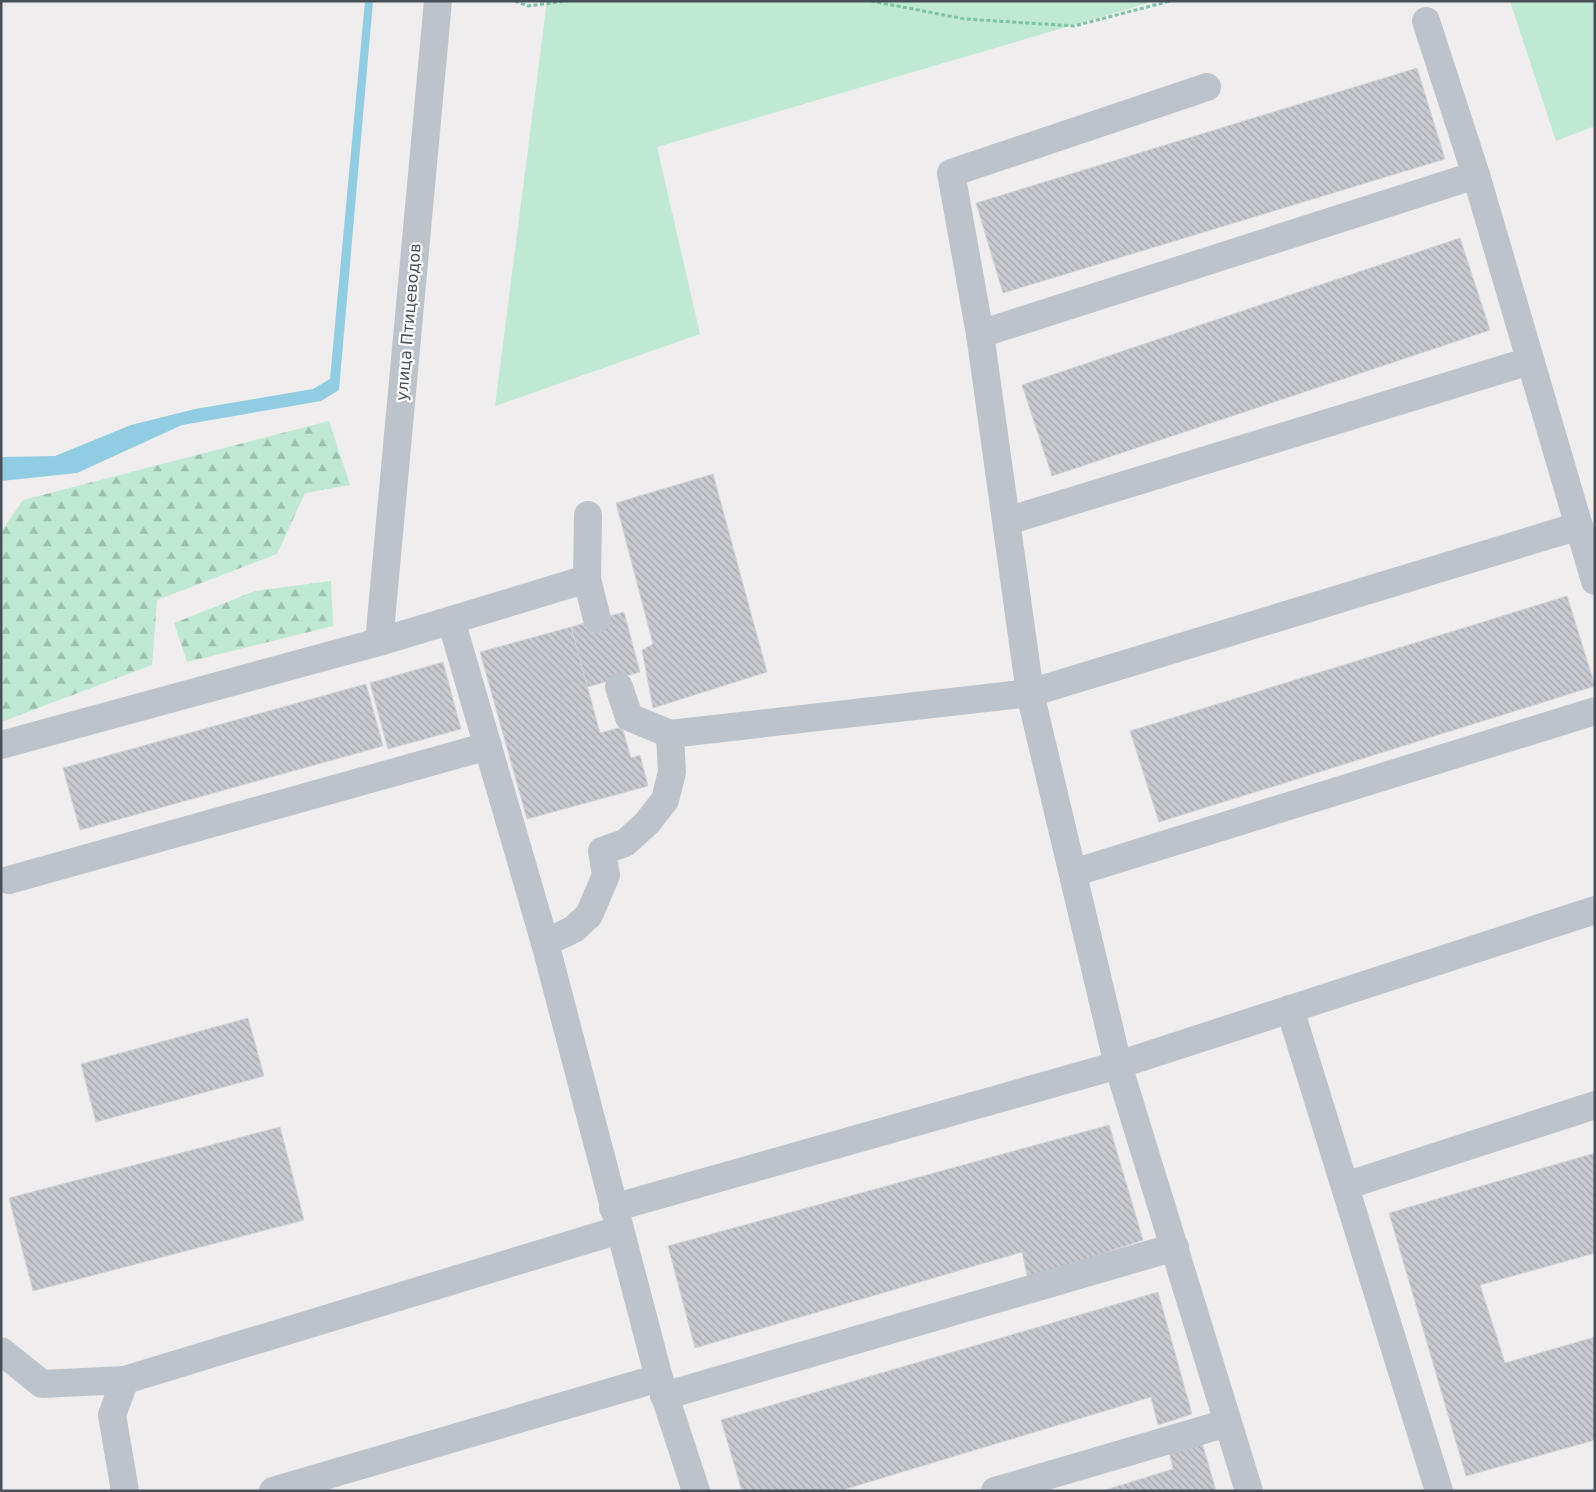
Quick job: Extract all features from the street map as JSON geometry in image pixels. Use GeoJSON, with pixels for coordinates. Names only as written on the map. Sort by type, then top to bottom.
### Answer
{"type":"FeatureCollection","features":[{"type":"Feature","properties":{"kind":"street","name":"улица Птицеводов"},"geometry":{"type":"LineString","coordinates":[[379,642],[438,1]]}},
{"type":"Feature","properties":{"kind":"street"},"geometry":{"type":"LineString","coordinates":[[1426,21],[1476,175],[1595,581]]}},
{"type":"Feature","properties":{"kind":"street"},"geometry":{"type":"LineString","coordinates":[[1207,87],[951,173],[980,334],[1030,693],[1118,1065],[1249,1491]]}},
{"type":"Feature","properties":{"kind":"street"},"geometry":{"type":"LineString","coordinates":[[980,334],[1476,175]]}},
{"type":"Feature","properties":{"kind":"street"},"geometry":{"type":"LineString","coordinates":[[1007,521],[1530,361]]}},
{"type":"Feature","properties":{"kind":"street"},"geometry":{"type":"LineString","coordinates":[[588,515],[587,579],[597,619]]}},
{"type":"Feature","properties":{"kind":"street"},"geometry":{"type":"LineString","coordinates":[[619,687],[629,717],[670,734],[1030,693],[1579,526]]}},
{"type":"Feature","properties":{"kind":"street"},"geometry":{"type":"LineString","coordinates":[[1,744],[379,642],[587,579]]}},
{"type":"Feature","properties":{"kind":"street"},"geometry":{"type":"LineString","coordinates":[[451,620],[545,943],[616,1219],[662,1387],[696,1491]]}},
{"type":"Feature","properties":{"kind":"street"},"geometry":{"type":"LineString","coordinates":[[1073,874],[1595,711]]}},
{"type":"Feature","properties":{"kind":"street"},"geometry":{"type":"LineString","coordinates":[[545,943],[574,929],[589,915],[606,875],[602,851],[626,843],[647,823],[665,800],[672,772],[670,734]]}},
{"type":"Feature","properties":{"kind":"street"},"geometry":{"type":"LineString","coordinates":[[9,880],[488,746]]}},
{"type":"Feature","properties":{"kind":"street"},"geometry":{"type":"LineString","coordinates":[[1,1351],[42,1384],[125,1380],[616,1219],[1118,1065],[1595,910]]}},
{"type":"Feature","properties":{"kind":"street"},"geometry":{"type":"LineString","coordinates":[[1290,1009],[1439,1491]]}},
{"type":"Feature","properties":{"kind":"street"},"geometry":{"type":"LineString","coordinates":[[1345,1186],[1595,1105]]}},
{"type":"Feature","properties":{"kind":"street"},"geometry":{"type":"LineString","coordinates":[[273,1491],[1175,1247]]}},
{"type":"Feature","properties":{"kind":"street"},"geometry":{"type":"LineString","coordinates":[[125,1380],[112,1415],[125,1491]]}},
{"type":"Feature","properties":{"kind":"street"},"geometry":{"type":"LineString","coordinates":[[995,1491],[1227,1423]]}},
{"type":"Feature","properties":{"kind":"path"},"geometry":{"type":"LineString","coordinates":[[515,1],[528,6],[567,1]]}},
{"type":"Feature","properties":{"kind":"path"},"geometry":{"type":"LineString","coordinates":[[871,1],[965,19],[1074,26],[1170,1]]}},
{"type":"Feature","properties":{"kind":"green space"},"geometry":{"type":"Polygon","coordinates":[[[547,1],[1155,1],[657,147],[700,334],[495,406],[547,1]]]}},
{"type":"Feature","properties":{"kind":"green space"},"geometry":{"type":"Polygon","coordinates":[[[1510,1],[1595,1],[1595,126],[1556,141],[1510,1]]]}},
{"type":"Feature","properties":{"kind":"green space"},"geometry":{"type":"Polygon","coordinates":[[[329,421],[350,485],[305,493],[277,554],[157,600],[152,665],[1,722],[1,532],[23,500],[329,421]]]}},
{"type":"Feature","properties":{"kind":"green space"},"geometry":{"type":"Polygon","coordinates":[[[331,581],[333,626],[187,662],[174,623],[255,591],[331,581]]]}},
{"type":"Feature","properties":{"kind":"water"},"geometry":{"type":"Polygon","coordinates":[[[365,1],[373,1],[339,390],[321,401],[182,425],[77,473],[1,481],[1,457],[55,456],[131,425],[195,409],[313,389],[330,379],[365,1]]]}},
{"type":"Feature","properties":{"kind":"building"},"geometry":{"type":"Polygon","coordinates":[[[1417,68],[1445,159],[1003,293],[976,203],[1417,68]]]}},
{"type":"Feature","properties":{"kind":"building"},"geometry":{"type":"Polygon","coordinates":[[[1460,238],[1490,330],[1052,476],[1022,385],[1460,238]]]}},
{"type":"Feature","properties":{"kind":"building"},"geometry":{"type":"Polygon","coordinates":[[[713,474],[767,672],[653,708],[642,650],[653,644],[616,503],[713,474]]]}},
{"type":"Feature","properties":{"kind":"building"},"geometry":{"type":"Polygon","coordinates":[[[1567,596],[1595,686],[1159,822],[1130,731],[1567,596]]]}},
{"type":"Feature","properties":{"kind":"building"},"geometry":{"type":"Polygon","coordinates":[[[624,612],[640,672],[587,687],[571,627],[624,612]]]}},
{"type":"Feature","properties":{"kind":"building"},"geometry":{"type":"Polygon","coordinates":[[[571,627],[600,733],[622,727],[631,758],[640,755],[648,786],[527,819],[480,652],[571,627]]]}},
{"type":"Feature","properties":{"kind":"building"},"geometry":{"type":"Polygon","coordinates":[[[443,662],[461,729],[388,749],[370,683],[443,662]]]}},
{"type":"Feature","properties":{"kind":"building"},"geometry":{"type":"Polygon","coordinates":[[[366,684],[383,746],[80,830],[63,768],[366,684]]]}},
{"type":"Feature","properties":{"kind":"building"},"geometry":{"type":"Polygon","coordinates":[[[248,1018],[264,1076],[96,1122],[81,1064],[248,1018]]]}},
{"type":"Feature","properties":{"kind":"building"},"geometry":{"type":"Polygon","coordinates":[[[1109,1125],[1143,1240],[1028,1279],[1022,1252],[695,1348],[668,1246],[1109,1125]]]}},
{"type":"Feature","properties":{"kind":"building"},"geometry":{"type":"Polygon","coordinates":[[[280,1127],[304,1220],[33,1291],[9,1198],[280,1127]]]}},
{"type":"Feature","properties":{"kind":"building"},"geometry":{"type":"Polygon","coordinates":[[[1595,1153],[1595,1253],[1480,1285],[1505,1363],[1595,1337],[1595,1440],[1466,1476],[1389,1213],[1595,1153]]]}},
{"type":"Feature","properties":{"kind":"building"},"geometry":{"type":"Polygon","coordinates":[[[1158,1292],[1192,1414],[1158,1425],[1151,1397],[839,1491],[742,1491],[721,1420],[1158,1292]]]}},
{"type":"Feature","properties":{"kind":"building"},"geometry":{"type":"Polygon","coordinates":[[[1201,1439],[1216,1491],[1102,1491],[1173,1469],[1169,1451],[1201,1439]]]}}]}
